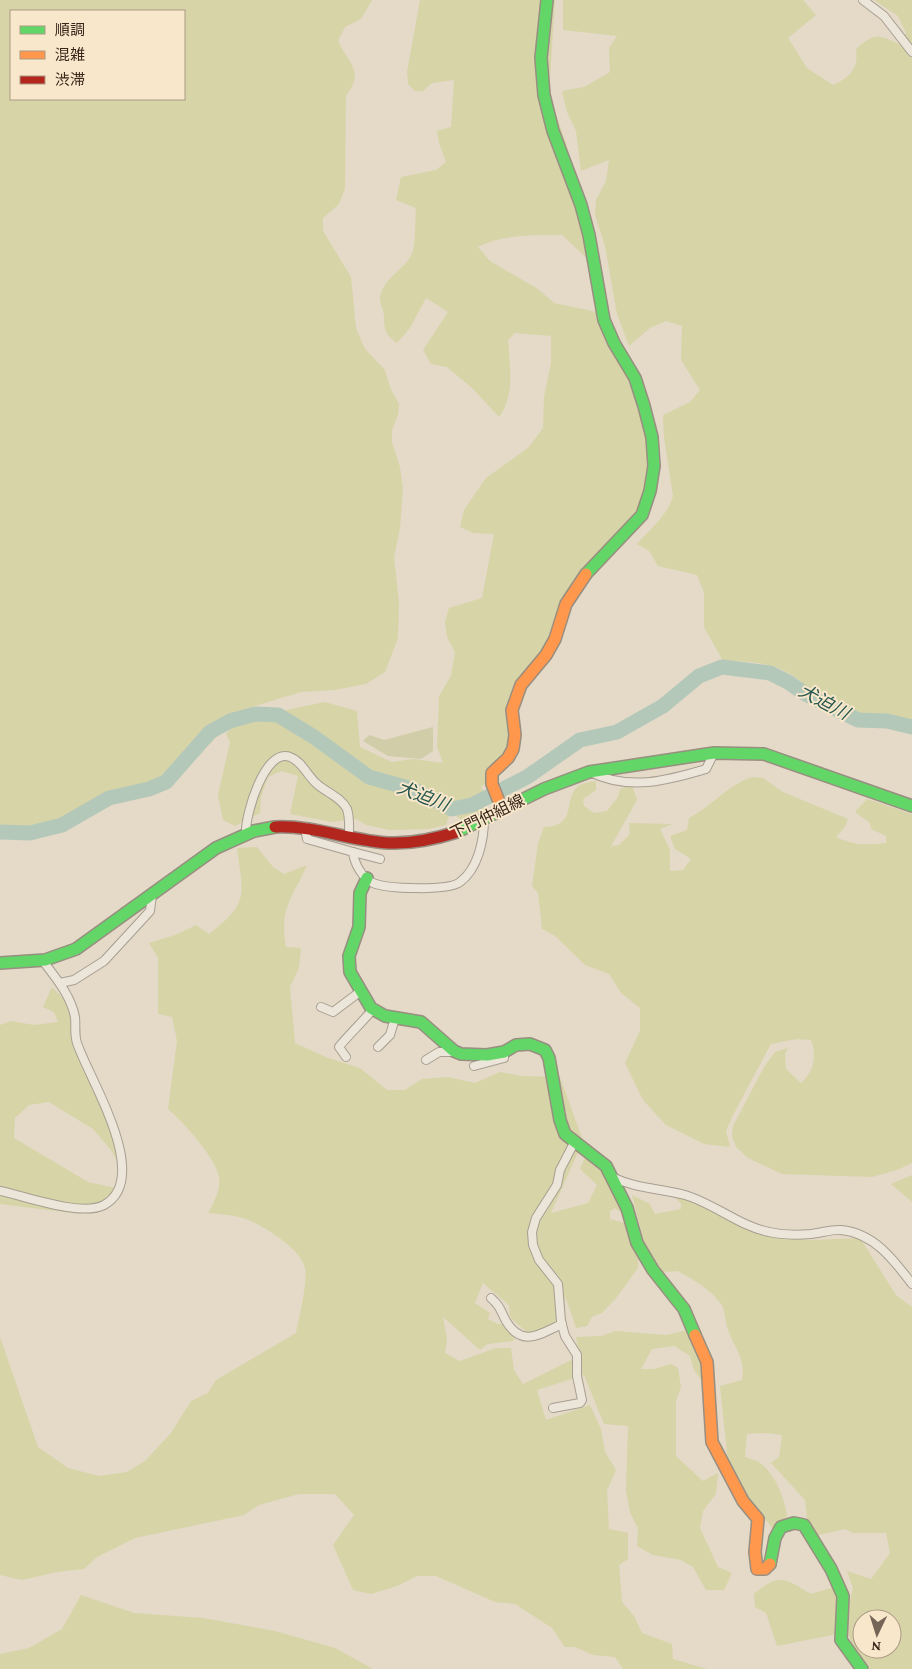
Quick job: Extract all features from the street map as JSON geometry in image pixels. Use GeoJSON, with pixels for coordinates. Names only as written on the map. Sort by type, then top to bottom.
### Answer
{"type":"FeatureCollection","features":[{"type":"Feature","properties":{"kind":"street"},"geometry":{"type":"LineString","coordinates":[[502,809],[492,784],[492,773],[508,758],[513,749],[515,735],[512,710],[521,685],[546,655],[555,639],[566,604],[578,583],[603,554],[642,515],[650,491],[654,466],[652,437],[644,406],[635,378],[614,343],[604,320],[600,291],[592,261],[589,235],[581,205],[564,166],[562,152],[551,126],[545,102],[541,58],[547,0]]}},
{"type":"Feature","properties":{"kind":"street"},"geometry":{"type":"LineString","coordinates":[[863,0],[884,16],[912,52]]}},
{"type":"Feature","properties":{"kind":"street"},"geometry":{"type":"LineString","coordinates":[[589,772],[608,781],[621,783],[663,780],[706,769],[714,753]]}},
{"type":"Feature","properties":{"kind":"street","name":"下門仲組線"},"geometry":{"type":"LineString","coordinates":[[0,963],[43,961],[79,948],[207,853],[246,833],[277,826],[305,827],[398,844],[424,842],[456,833],[551,784],[589,772],[714,753],[764,754],[912,806]]}},
{"type":"Feature","properties":{"kind":"street"},"geometry":{"type":"LineString","coordinates":[[246,833],[245,821],[257,784],[274,761],[281,756],[290,756],[317,784],[342,802],[349,817],[348,836]]}},
{"type":"Feature","properties":{"kind":"street"},"geometry":{"type":"LineString","coordinates":[[353,852],[354,862],[371,882],[389,887],[452,886],[470,872],[484,837],[484,819]]}},
{"type":"Feature","properties":{"kind":"street"},"geometry":{"type":"LineString","coordinates":[[305,827],[307,839],[380,859]]}},
{"type":"Feature","properties":{"kind":"street"},"geometry":{"type":"LineString","coordinates":[[367,878],[360,893],[359,927],[349,956],[350,972],[373,1010],[385,1016],[422,1022],[456,1052]]}},
{"type":"Feature","properties":{"kind":"street"},"geometry":{"type":"LineString","coordinates":[[60,983],[74,980],[104,961],[150,911],[152,895]]}},
{"type":"Feature","properties":{"kind":"street"},"geometry":{"type":"LineString","coordinates":[[0,1190],[78,1209],[104,1205],[114,1197],[122,1184],[119,1141],[76,1041],[72,1007],[60,983],[43,961]]}},
{"type":"Feature","properties":{"kind":"street"},"geometry":{"type":"LineString","coordinates":[[321,1007],[333,1012],[361,991]]}},
{"type":"Feature","properties":{"kind":"street"},"geometry":{"type":"LineString","coordinates":[[346,1056],[339,1047],[340,1043],[350,1037],[373,1010]]}},
{"type":"Feature","properties":{"kind":"street"},"geometry":{"type":"LineString","coordinates":[[378,1047],[390,1034],[395,1018]]}},
{"type":"Feature","properties":{"kind":"street"},"geometry":{"type":"LineString","coordinates":[[426,1060],[439,1052],[487,1055],[504,1052],[516,1045],[530,1044],[545,1050],[549,1058],[560,1120],[565,1134],[574,1143],[601,1161],[627,1208],[637,1243],[653,1270],[684,1309],[707,1362],[712,1442],[744,1501],[758,1519],[758,1544],[753,1562],[756,1569],[765,1569],[772,1562],[774,1533],[781,1526],[792,1521],[804,1525],[831,1569],[843,1596],[841,1640],[862,1669]]}},
{"type":"Feature","properties":{"kind":"street"},"geometry":{"type":"LineString","coordinates":[[474,1066],[504,1058],[504,1052]]}},
{"type":"Feature","properties":{"kind":"street"},"geometry":{"type":"LineString","coordinates":[[552,1408],[580,1403],[582,1400],[577,1376],[578,1355],[565,1336],[558,1284],[539,1260],[533,1245],[532,1232],[536,1218],[557,1185],[560,1170],[574,1143]]}},
{"type":"Feature","properties":{"kind":"street"},"geometry":{"type":"LineString","coordinates":[[610,1176],[638,1188],[686,1196],[705,1203],[753,1228],[770,1232],[811,1234],[841,1230],[864,1236],[888,1253],[912,1284]]}},
{"type":"Feature","properties":{"kind":"street"},"geometry":{"type":"LineString","coordinates":[[491,1298],[500,1306],[506,1321],[523,1337],[529,1338],[562,1324]]}},
{"type":"Feature","properties":{"kind":"shaded area"},"geometry":{"type":"Polygon","coordinates":[[[0,0],[372,0],[361,19],[345,27],[338,41],[355,74],[352,87],[346,96],[345,189],[339,204],[323,218],[323,231],[351,277],[356,328],[365,349],[385,370],[390,387],[399,404],[398,415],[392,430],[392,442],[400,467],[403,489],[400,528],[394,557],[399,602],[398,638],[385,672],[366,684],[334,690],[301,692],[235,712],[213,741],[178,771],[82,816],[68,827],[15,832],[0,829],[0,0]]]}},
{"type":"Feature","properties":{"kind":"shaded area"},"geometry":{"type":"Polygon","coordinates":[[[420,0],[555,0],[549,94],[566,143],[595,266],[562,235],[509,237],[478,247],[490,261],[538,289],[554,303],[606,314],[635,397],[649,425],[657,460],[658,490],[646,517],[599,561],[563,612],[518,694],[518,738],[494,776],[481,787],[488,802],[482,815],[461,820],[451,811],[446,825],[429,829],[390,830],[366,825],[357,819],[332,822],[290,814],[298,776],[281,771],[268,777],[261,797],[260,813],[235,826],[223,820],[218,795],[230,742],[226,734],[239,720],[325,702],[357,711],[360,747],[392,762],[413,759],[443,763],[437,747],[439,696],[451,676],[455,652],[447,637],[445,622],[449,608],[482,598],[494,534],[473,533],[460,527],[464,510],[486,478],[529,447],[543,428],[544,397],[551,363],[551,336],[515,333],[508,340],[509,390],[504,409],[499,417],[472,388],[447,367],[431,364],[423,350],[448,312],[426,298],[410,328],[397,343],[390,338],[385,329],[380,300],[382,291],[389,280],[408,260],[414,245],[416,208],[396,200],[401,177],[436,170],[446,162],[437,131],[451,127],[454,80],[432,83],[423,91],[415,91],[408,84],[407,72],[420,0]]]}},
{"type":"Feature","properties":{"kind":"shaded area"},"geometry":{"type":"Polygon","coordinates":[[[563,0],[803,0],[816,15],[788,38],[807,68],[833,85],[849,76],[855,67],[856,49],[868,39],[878,36],[901,45],[906,33],[898,16],[874,0],[912,0],[912,722],[882,719],[858,723],[843,706],[828,711],[806,685],[783,670],[757,663],[723,661],[704,627],[704,592],[697,575],[658,566],[649,551],[637,544],[663,516],[673,496],[664,437],[663,415],[690,402],[700,390],[681,360],[682,326],[666,321],[650,328],[629,346],[617,314],[605,246],[595,215],[596,200],[606,181],[609,160],[581,171],[576,131],[567,112],[562,91],[584,87],[610,72],[609,48],[617,36],[563,30],[563,0]]]}},
{"type":"Feature","properties":{"kind":"shaded area"},"geometry":{"type":"Polygon","coordinates":[[[433,727],[433,751],[421,759],[388,756],[363,741],[369,735],[384,740],[433,727]]]}},
{"type":"Feature","properties":{"kind":"shaded area"},"geometry":{"type":"Polygon","coordinates":[[[752,777],[763,778],[783,792],[848,819],[845,827],[836,837],[855,843],[886,843],[886,836],[871,829],[870,823],[855,812],[867,799],[912,814],[912,1163],[897,1170],[872,1177],[782,1174],[748,1158],[736,1147],[732,1136],[733,1126],[764,1067],[775,1052],[788,1048],[785,1054],[786,1069],[801,1083],[809,1074],[813,1063],[814,1052],[811,1040],[797,1039],[771,1044],[726,1131],[730,1147],[704,1144],[666,1125],[643,1100],[625,1063],[640,1031],[640,1008],[621,993],[609,974],[585,965],[555,936],[542,929],[538,893],[532,886],[538,843],[544,827],[562,822],[566,816],[571,796],[580,785],[596,781],[596,790],[583,799],[584,806],[594,813],[607,811],[618,797],[620,789],[632,785],[637,800],[611,846],[619,845],[630,834],[629,823],[672,824],[660,829],[670,850],[670,871],[683,870],[691,859],[675,849],[670,836],[687,830],[689,818],[735,785],[752,777]]]}},
{"type":"Feature","properties":{"kind":"shaded area"},"geometry":{"type":"Polygon","coordinates":[[[257,847],[273,867],[284,874],[307,865],[288,904],[284,923],[286,947],[301,948],[299,968],[290,987],[295,1043],[328,1058],[360,1068],[387,1090],[405,1090],[422,1079],[448,1077],[475,1083],[500,1072],[523,1076],[560,1077],[583,1141],[551,1213],[588,1203],[597,1185],[580,1169],[588,1151],[596,1156],[634,1222],[615,1208],[610,1211],[610,1219],[629,1224],[639,1243],[638,1268],[617,1297],[602,1313],[592,1317],[587,1326],[576,1328],[565,1295],[564,1326],[533,1338],[510,1317],[509,1305],[483,1283],[475,1303],[490,1313],[488,1319],[498,1324],[511,1325],[518,1333],[513,1341],[488,1344],[480,1350],[443,1317],[447,1339],[445,1353],[460,1361],[496,1348],[511,1348],[514,1370],[523,1384],[579,1356],[576,1337],[601,1336],[616,1331],[667,1335],[694,1328],[710,1361],[713,1377],[713,1397],[694,1370],[690,1356],[674,1346],[652,1349],[641,1369],[654,1369],[671,1364],[678,1368],[681,1387],[676,1401],[676,1456],[703,1481],[718,1473],[716,1494],[703,1511],[700,1528],[718,1567],[732,1573],[724,1590],[706,1590],[693,1567],[681,1560],[653,1555],[637,1546],[638,1528],[630,1513],[626,1490],[628,1426],[604,1424],[584,1375],[537,1390],[546,1420],[590,1405],[601,1429],[605,1452],[616,1470],[607,1490],[609,1529],[628,1533],[628,1559],[619,1565],[622,1602],[634,1616],[642,1633],[672,1644],[673,1659],[707,1669],[623,1669],[615,1657],[593,1655],[575,1647],[565,1647],[552,1628],[515,1604],[495,1602],[436,1576],[417,1576],[397,1586],[371,1594],[353,1590],[333,1545],[354,1515],[335,1494],[299,1494],[259,1505],[244,1515],[135,1538],[97,1557],[84,1569],[57,1572],[22,1580],[0,1575],[0,1337],[38,1447],[68,1468],[99,1476],[127,1472],[145,1461],[171,1433],[191,1401],[208,1393],[216,1380],[296,1333],[306,1274],[302,1260],[289,1246],[271,1232],[253,1222],[227,1215],[208,1213],[219,1188],[219,1178],[215,1165],[189,1130],[168,1109],[177,1041],[172,1017],[158,1014],[158,958],[149,943],[175,935],[196,925],[209,934],[222,923],[232,914],[241,897],[242,888],[237,848],[257,847]]]}},
{"type":"Feature","properties":{"kind":"shaded area"},"geometry":{"type":"Polygon","coordinates":[[[52,987],[69,1004],[81,1029],[80,1042],[99,1088],[126,1176],[111,1150],[93,1129],[49,1102],[29,1105],[15,1118],[14,1138],[88,1182],[124,1190],[107,1204],[80,1214],[0,1204],[0,1025],[11,1021],[34,1025],[58,1022],[54,1012],[43,1007],[52,987]]]}},
{"type":"Feature","properties":{"kind":"shaded area"},"geometry":{"type":"Polygon","coordinates":[[[912,1175],[912,1202],[891,1184],[912,1175]]]}},
{"type":"Feature","properties":{"kind":"shaded area"},"geometry":{"type":"Polygon","coordinates":[[[632,1195],[650,1204],[655,1214],[681,1209],[681,1204],[675,1197],[682,1197],[742,1221],[753,1232],[769,1236],[812,1240],[860,1238],[896,1295],[912,1307],[912,1669],[870,1669],[861,1659],[902,1659],[902,1609],[852,1609],[852,1647],[848,1632],[777,1646],[766,1613],[755,1607],[754,1594],[770,1583],[782,1580],[788,1581],[811,1594],[844,1584],[849,1605],[853,1588],[847,1571],[871,1579],[890,1553],[886,1533],[853,1533],[845,1529],[818,1535],[808,1526],[805,1500],[771,1463],[779,1457],[782,1435],[766,1433],[747,1434],[745,1457],[760,1463],[771,1474],[782,1495],[787,1517],[772,1528],[751,1500],[727,1480],[727,1453],[720,1386],[742,1380],[741,1360],[728,1330],[724,1310],[717,1299],[695,1281],[678,1271],[663,1272],[649,1263],[632,1195]]]}},
{"type":"Feature","properties":{"kind":"shaded area"},"geometry":{"type":"Polygon","coordinates":[[[81,1595],[134,1613],[203,1618],[275,1631],[335,1648],[373,1669],[0,1669],[0,1654],[29,1648],[62,1629],[81,1595]]]}},
{"type":"Feature","properties":{"kind":"waterway","name":"犬迫川"},"geometry":{"type":"LineString","coordinates":[[0,832],[30,833],[62,825],[109,798],[149,789],[166,782],[210,732],[230,721],[255,714],[278,715],[314,737],[369,777],[412,789],[452,809],[472,805],[527,777],[580,740],[617,732],[663,706],[699,676],[722,667],[770,673],[804,693],[858,720],[887,721],[912,727]]}},
{"type":"Feature","properties":{"kind":"traffic: fast"},"geometry":{"type":"LineString","coordinates":[[547,0],[541,58],[544,95],[553,131],[581,205],[589,235],[604,320],[614,343],[635,378],[644,406],[652,437],[654,466],[650,491],[642,515],[586,574]]}},
{"type":"Feature","properties":{"kind":"traffic: fast"},"geometry":{"type":"LineString","coordinates":[[457,832],[544,789],[589,772],[714,753],[764,754],[912,806]]}},
{"type":"Feature","properties":{"kind":"traffic: fast"},"geometry":{"type":"LineString","coordinates":[[0,963],[45,960],[76,949],[216,848],[254,831],[275,827]]}},
{"type":"Feature","properties":{"kind":"traffic: fast"},"geometry":{"type":"LineString","coordinates":[[367,878],[360,893],[359,927],[349,956],[350,972],[371,1008],[385,1016],[421,1022],[454,1051],[461,1054],[487,1055],[504,1052],[516,1045],[530,1044],[545,1050],[549,1058],[560,1120],[565,1134],[606,1166],[627,1208],[637,1243],[653,1270],[684,1309],[695,1335]]}},
{"type":"Feature","properties":{"kind":"traffic: fast"},"geometry":{"type":"LineString","coordinates":[[770,1564],[775,1538],[781,1527],[794,1523],[804,1525],[831,1569],[843,1596],[841,1640],[862,1669]]}},
{"type":"Feature","properties":{"kind":"traffic: slow"},"geometry":{"type":"LineString","coordinates":[[502,809],[492,784],[492,773],[508,758],[513,749],[515,735],[512,710],[521,685],[546,655],[555,639],[566,604],[586,574]]}},
{"type":"Feature","properties":{"kind":"traffic: slow"},"geometry":{"type":"LineString","coordinates":[[695,1335],[707,1362],[712,1442],[743,1501],[758,1519],[755,1552],[757,1569],[765,1569],[770,1564]]}},
{"type":"Feature","properties":{"kind":"traffic: jam"},"geometry":{"type":"LineString","coordinates":[[275,827],[304,828],[389,843],[424,841],[457,832]]}}]}
